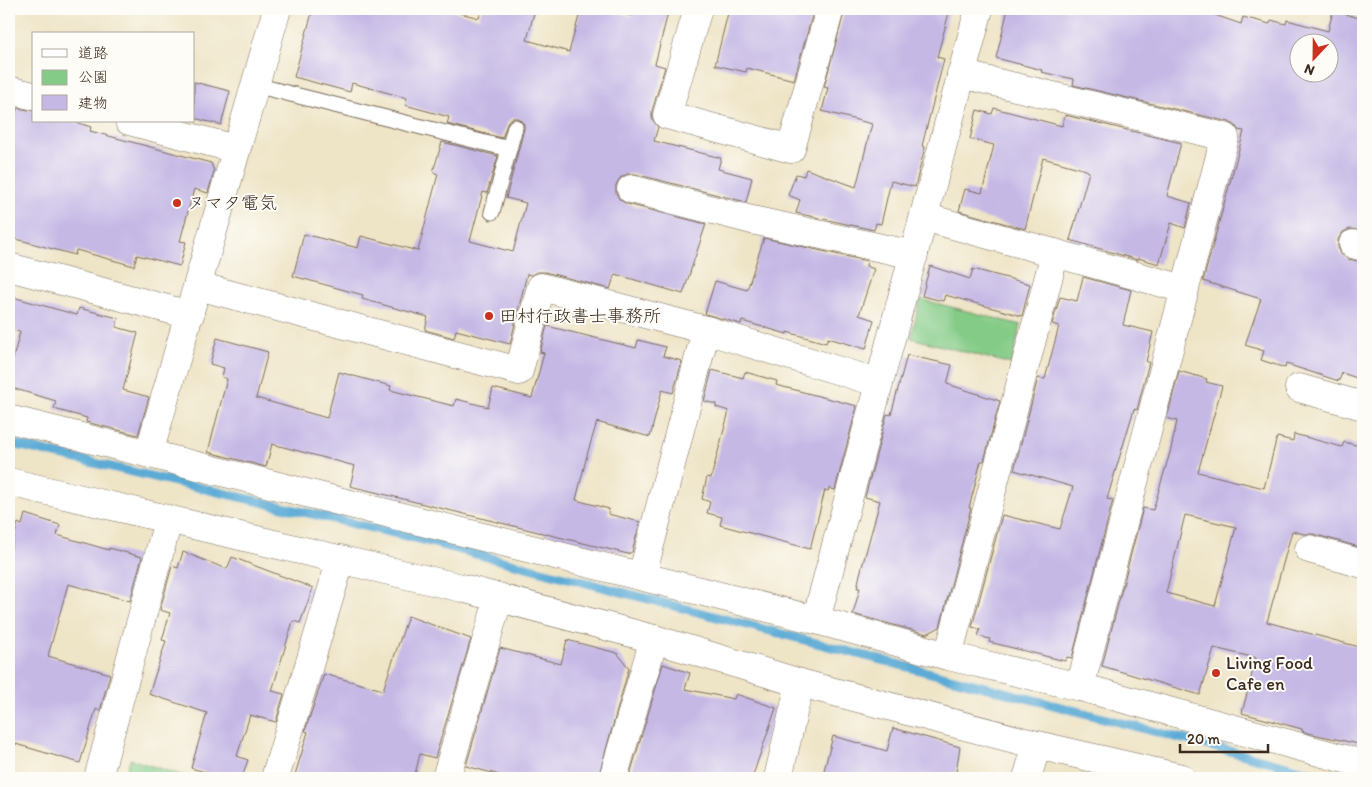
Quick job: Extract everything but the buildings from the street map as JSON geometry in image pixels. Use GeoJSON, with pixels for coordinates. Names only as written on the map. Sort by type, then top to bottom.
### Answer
{"type":"FeatureCollection","features":[{"type":"Feature","properties":{"kind":"street"},"geometry":{"type":"LineString","coordinates":[[149,453],[276,9]]}},
{"type":"Feature","properties":{"kind":"street"},"geometry":{"type":"LineString","coordinates":[[698,9],[666,114],[791,149],[830,9]]}},
{"type":"Feature","properties":{"kind":"street"},"geometry":{"type":"LineString","coordinates":[[816,620],[979,9]]}},
{"type":"Feature","properties":{"kind":"street"},"geometry":{"type":"LineString","coordinates":[[961,74],[1225,137],[1080,687]]}},
{"type":"Feature","properties":{"kind":"street"},"geometry":{"type":"LineString","coordinates":[[9,90],[32,96]]}},
{"type":"Feature","properties":{"kind":"street"},"geometry":{"type":"LineString","coordinates":[[133,122],[236,149]]}},
{"type":"Feature","properties":{"kind":"street"},"geometry":{"type":"LineString","coordinates":[[631,189],[752,220],[914,255]]}},
{"type":"Feature","properties":{"kind":"street"},"geometry":{"type":"LineString","coordinates":[[924,218],[1184,289]]}},
{"type":"Feature","properties":{"kind":"street"},"geometry":{"type":"LineString","coordinates":[[948,656],[1055,253]]}},
{"type":"Feature","properties":{"kind":"street"},"geometry":{"type":"LineString","coordinates":[[9,267],[190,315]]}},
{"type":"Feature","properties":{"kind":"street"},"geometry":{"type":"LineString","coordinates":[[198,286],[519,371],[541,287],[706,330],[879,383]]}},
{"type":"Feature","properties":{"kind":"street"},"geometry":{"type":"LineString","coordinates":[[642,576],[706,330]]}},
{"type":"Feature","properties":{"kind":"street"},"geometry":{"type":"LineString","coordinates":[[1299,388],[1363,406]]}},
{"type":"Feature","properties":{"kind":"street"},"geometry":{"type":"LineString","coordinates":[[9,419],[642,576],[948,656],[1080,687],[1363,764]]}},
{"type":"Feature","properties":{"kind":"street"},"geometry":{"type":"LineString","coordinates":[[9,484],[342,559],[499,597],[654,639],[800,683],[1037,746],[1181,778]]}},
{"type":"Feature","properties":{"kind":"street"},"geometry":{"type":"LineString","coordinates":[[98,778],[168,521]]}},
{"type":"Feature","properties":{"kind":"street"},"geometry":{"type":"LineString","coordinates":[[1309,550],[1363,564]]}},
{"type":"Feature","properties":{"kind":"street"},"geometry":{"type":"LineString","coordinates":[[275,778],[342,559]]}},
{"type":"Feature","properties":{"kind":"street"},"geometry":{"type":"LineString","coordinates":[[446,778],[499,597]]}},
{"type":"Feature","properties":{"kind":"street"},"geometry":{"type":"LineString","coordinates":[[613,778],[654,639]]}},
{"type":"Feature","properties":{"kind":"street"},"geometry":{"type":"LineString","coordinates":[[778,778],[800,683]]}},
{"type":"Feature","properties":{"kind":"street"},"geometry":{"type":"LineString","coordinates":[[1027,778],[1037,746]]}},
{"type":"Feature","properties":{"kind":"lane"},"geometry":{"type":"LineString","coordinates":[[255,85],[510,149]]}},
{"type":"Feature","properties":{"kind":"lane"},"geometry":{"type":"LineString","coordinates":[[492,212],[515,128]]}},
{"type":"Feature","properties":{"kind":"green space"},"geometry":{"type":"Polygon","coordinates":[[[920,299],[1021,325],[1011,364],[911,338],[920,299]]]}},
{"type":"Feature","properties":{"kind":"green space"},"geometry":{"type":"Polygon","coordinates":[[[130,759],[190,778],[124,778],[130,759]]]}},
{"type":"Feature","properties":{"kind":"waterway"},"geometry":{"type":"LineString","coordinates":[[9,443],[415,538],[1332,778]]}},
{"type":"Feature","properties":{"kind":"place","name":"ヌマタ電気"},"geometry":{"type":"Point","coordinates":[177,203]}},
{"type":"Feature","properties":{"kind":"place","name":"田村行政書士事務所"},"geometry":{"type":"Point","coordinates":[489,316]}},
{"type":"Feature","properties":{"kind":"place","name":"Living Food Cafe en"},"geometry":{"type":"Point","coordinates":[1216,673]}}]}
